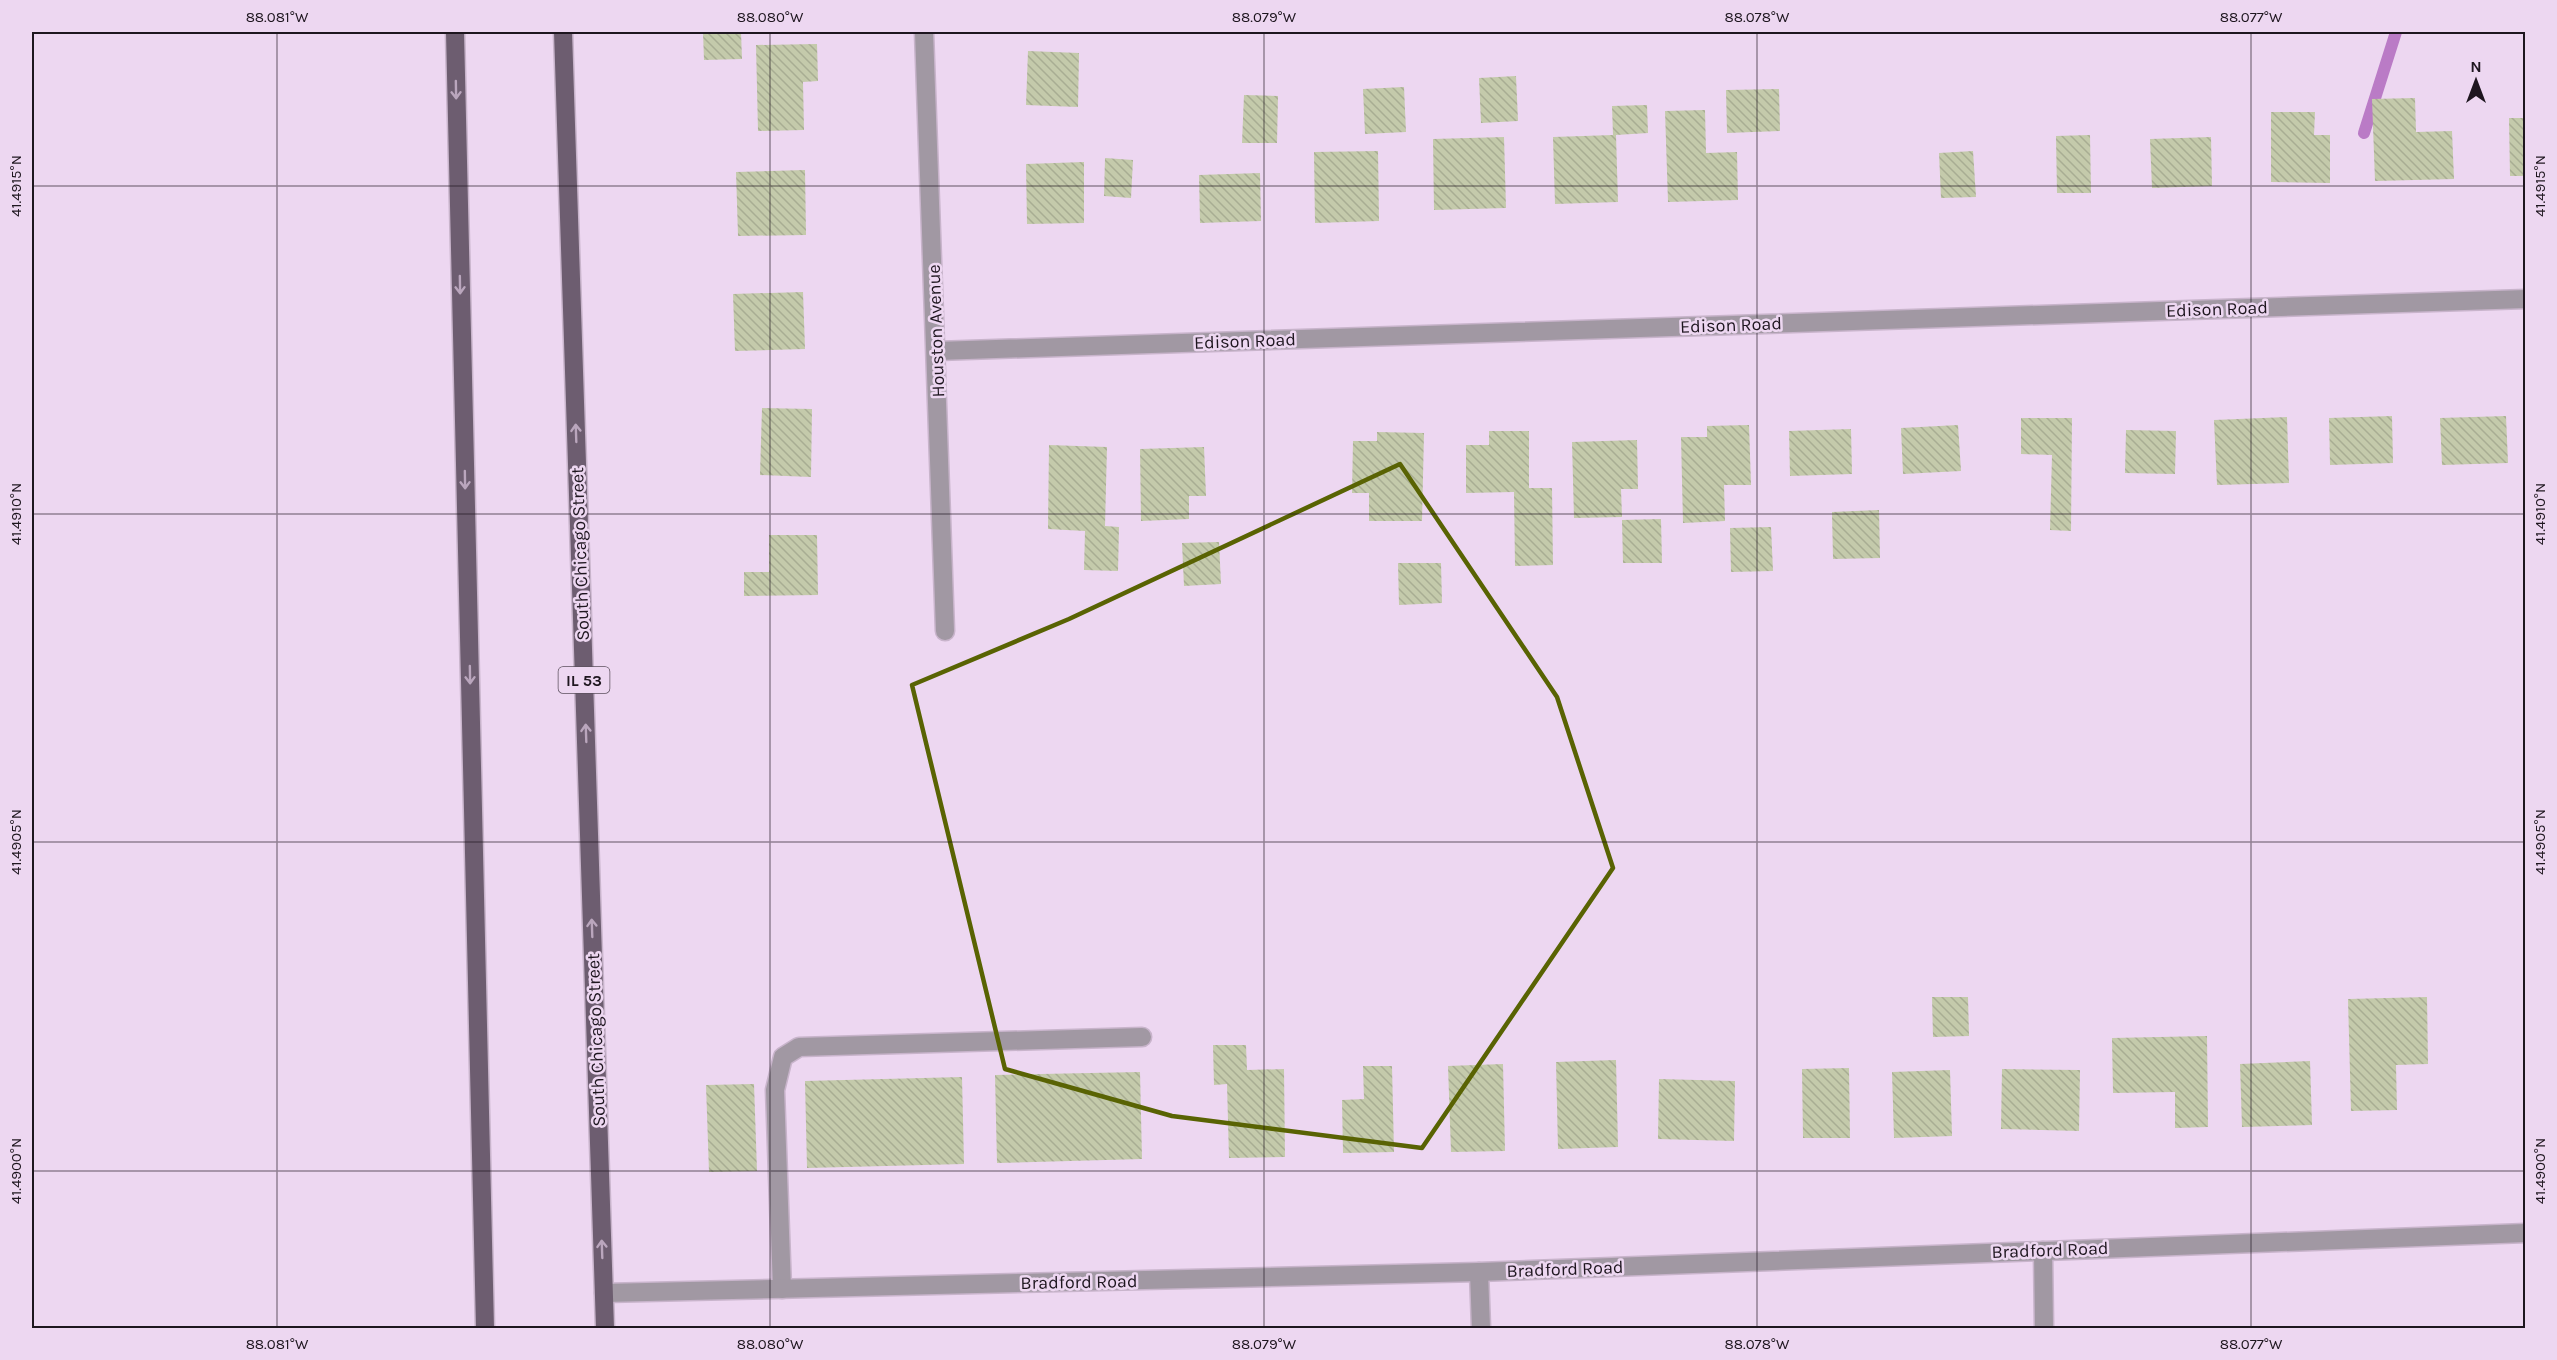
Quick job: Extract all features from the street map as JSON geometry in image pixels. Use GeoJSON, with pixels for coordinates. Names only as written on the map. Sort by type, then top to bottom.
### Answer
{"type":"FeatureCollection","features":[{"type":"Feature","properties":{"kind":"main road"},"geometry":{"type":"LineString","coordinates":[[454,32],[485,1329]]}},
{"type":"Feature","properties":{"kind":"main road","name":"South Chicago Street"},"geometry":{"type":"LineString","coordinates":[[563,32],[605,1329]]}},
{"type":"Feature","properties":{"kind":"street","name":"Houston Avenue"},"geometry":{"type":"LineString","coordinates":[[924,32],[937,351],[945,631]]}},
{"type":"Feature","properties":{"kind":"street","name":"Edison Road"},"geometry":{"type":"LineString","coordinates":[[937,351],[2526,299]]}},
{"type":"Feature","properties":{"kind":"street"},"geometry":{"type":"LineString","coordinates":[[782,1289],[775,1090],[783,1057],[799,1047],[1142,1037]]}},
{"type":"Feature","properties":{"kind":"street","name":"Bradford Road"},"geometry":{"type":"LineString","coordinates":[[604,1293],[1479,1272],[2526,1233]]}},
{"type":"Feature","properties":{"kind":"street"},"geometry":{"type":"LineString","coordinates":[[2043,1251],[2044,1329]]}},
{"type":"Feature","properties":{"kind":"street"},"geometry":{"type":"LineString","coordinates":[[1479,1272],[1481,1329]]}},
{"type":"Feature","properties":{"kind":"highlighted area"},"geometry":{"type":"Polygon","coordinates":[[[1400,464],[1557,697],[1613,868],[1422,1148],[1172,1116],[1005,1069],[912,685],[1069,619],[1400,464]]]}},
{"type":"Feature","properties":{"kind":"building"},"geometry":{"type":"Polygon","coordinates":[[[703,32],[741,32],[742,59],[704,60],[703,32]]]}},
{"type":"Feature","properties":{"kind":"building"},"geometry":{"type":"Polygon","coordinates":[[[817,44],[818,81],[803,82],[804,130],[758,131],[756,45],[817,44]]]}},
{"type":"Feature","properties":{"kind":"building"},"geometry":{"type":"Polygon","coordinates":[[[1028,51],[1079,53],[1078,107],[1026,105],[1028,51]]]}},
{"type":"Feature","properties":{"kind":"building"},"geometry":{"type":"Polygon","coordinates":[[[1516,76],[1518,121],[1481,123],[1479,78],[1516,76]]]}},
{"type":"Feature","properties":{"kind":"building"},"geometry":{"type":"Polygon","coordinates":[[[1404,87],[1406,132],[1365,134],[1363,89],[1404,87]]]}},
{"type":"Feature","properties":{"kind":"building"},"geometry":{"type":"Polygon","coordinates":[[[1779,89],[1780,131],[1727,133],[1726,90],[1779,89]]]}},
{"type":"Feature","properties":{"kind":"building"},"geometry":{"type":"Polygon","coordinates":[[[1244,95],[1278,96],[1277,143],[1242,143],[1244,95]]]}},
{"type":"Feature","properties":{"kind":"building"},"geometry":{"type":"Polygon","coordinates":[[[2415,98],[2416,132],[2452,131],[2454,179],[2375,181],[2372,99],[2415,98]]]}},
{"type":"Feature","properties":{"kind":"building"},"geometry":{"type":"Polygon","coordinates":[[[1647,105],[1648,133],[1616,135],[1618,202],[1555,204],[1553,137],[1613,135],[1612,106],[1647,105]]]}},
{"type":"Feature","properties":{"kind":"building"},"geometry":{"type":"Polygon","coordinates":[[[1705,110],[1706,153],[1737,152],[1738,200],[1668,202],[1665,111],[1705,110]]]}},
{"type":"Feature","properties":{"kind":"building"},"geometry":{"type":"Polygon","coordinates":[[[2271,112],[2315,112],[2314,135],[2330,135],[2330,183],[2271,182],[2271,112]]]}},
{"type":"Feature","properties":{"kind":"building"},"geometry":{"type":"Polygon","coordinates":[[[2509,118],[2526,118],[2526,176],[2510,176],[2509,118]]]}},
{"type":"Feature","properties":{"kind":"building"},"geometry":{"type":"Polygon","coordinates":[[[2090,135],[2091,193],[2057,193],[2056,136],[2090,135]]]}},
{"type":"Feature","properties":{"kind":"building"},"geometry":{"type":"Polygon","coordinates":[[[1504,137],[1506,208],[1434,210],[1433,139],[1504,137]]]}},
{"type":"Feature","properties":{"kind":"building"},"geometry":{"type":"Polygon","coordinates":[[[2211,137],[2212,186],[2152,188],[2150,139],[2211,137]]]}},
{"type":"Feature","properties":{"kind":"building"},"geometry":{"type":"Polygon","coordinates":[[[1378,151],[1379,221],[1315,223],[1314,152],[1378,151]]]}},
{"type":"Feature","properties":{"kind":"building"},"geometry":{"type":"Polygon","coordinates":[[[1973,151],[1976,197],[1941,198],[1939,153],[1973,151]]]}},
{"type":"Feature","properties":{"kind":"building"},"geometry":{"type":"Polygon","coordinates":[[[1105,158],[1133,160],[1131,198],[1104,196],[1105,158]]]}},
{"type":"Feature","properties":{"kind":"building"},"geometry":{"type":"Polygon","coordinates":[[[1084,162],[1084,223],[1027,224],[1026,164],[1084,162]]]}},
{"type":"Feature","properties":{"kind":"building"},"geometry":{"type":"Polygon","coordinates":[[[805,170],[806,235],[738,236],[736,172],[805,170]]]}},
{"type":"Feature","properties":{"kind":"building"},"geometry":{"type":"Polygon","coordinates":[[[1260,173],[1261,221],[1200,223],[1199,175],[1260,173]]]}},
{"type":"Feature","properties":{"kind":"building"},"geometry":{"type":"Polygon","coordinates":[[[803,292],[805,349],[735,351],[733,294],[803,292]]]}},
{"type":"Feature","properties":{"kind":"building"},"geometry":{"type":"Polygon","coordinates":[[[762,408],[812,409],[811,477],[760,475],[762,408]]]}},
{"type":"Feature","properties":{"kind":"building"},"geometry":{"type":"Polygon","coordinates":[[[2392,416],[2393,463],[2330,465],[2329,418],[2392,416]]]}},
{"type":"Feature","properties":{"kind":"building"},"geometry":{"type":"Polygon","coordinates":[[[2506,416],[2508,463],[2442,465],[2440,418],[2506,416]]]}},
{"type":"Feature","properties":{"kind":"building"},"geometry":{"type":"Polygon","coordinates":[[[2287,417],[2289,483],[2217,485],[2214,420],[2287,417]]]}},
{"type":"Feature","properties":{"kind":"building"},"geometry":{"type":"Polygon","coordinates":[[[2021,418],[2072,418],[2071,531],[2050,530],[2052,455],[2021,454],[2021,418]]]}},
{"type":"Feature","properties":{"kind":"building"},"geometry":{"type":"Polygon","coordinates":[[[1749,425],[1751,485],[1724,485],[1725,521],[1683,523],[1681,437],[1707,437],[1707,426],[1749,425]]]}},
{"type":"Feature","properties":{"kind":"building"},"geometry":{"type":"Polygon","coordinates":[[[1958,425],[1961,471],[1903,474],[1901,428],[1958,425]]]}},
{"type":"Feature","properties":{"kind":"building"},"geometry":{"type":"Polygon","coordinates":[[[1851,429],[1852,474],[1790,476],[1789,431],[1851,429]]]}},
{"type":"Feature","properties":{"kind":"building"},"geometry":{"type":"Polygon","coordinates":[[[2126,430],[2176,431],[2175,474],[2125,473],[2126,430]]]}},
{"type":"Feature","properties":{"kind":"building"},"geometry":{"type":"Polygon","coordinates":[[[1489,431],[1529,431],[1529,488],[1552,488],[1553,565],[1515,566],[1514,492],[1466,493],[1466,445],[1489,445],[1489,431]]]}},
{"type":"Feature","properties":{"kind":"building"},"geometry":{"type":"Polygon","coordinates":[[[1377,432],[1424,433],[1422,521],[1369,521],[1369,493],[1352,493],[1353,441],[1377,441],[1377,432]]]}},
{"type":"Feature","properties":{"kind":"building"},"geometry":{"type":"Polygon","coordinates":[[[1637,440],[1638,489],[1621,489],[1622,517],[1574,518],[1572,442],[1637,440]]]}},
{"type":"Feature","properties":{"kind":"building"},"geometry":{"type":"Polygon","coordinates":[[[1049,445],[1107,447],[1105,526],[1119,527],[1118,571],[1084,570],[1085,531],[1048,529],[1049,445]]]}},
{"type":"Feature","properties":{"kind":"building"},"geometry":{"type":"Polygon","coordinates":[[[1204,447],[1206,496],[1189,496],[1189,519],[1141,521],[1140,449],[1204,447]]]}},
{"type":"Feature","properties":{"kind":"building"},"geometry":{"type":"Polygon","coordinates":[[[1879,510],[1880,558],[1833,559],[1832,512],[1879,510]]]}},
{"type":"Feature","properties":{"kind":"building"},"geometry":{"type":"Polygon","coordinates":[[[1661,519],[1662,563],[1623,563],[1622,520],[1661,519]]]}},
{"type":"Feature","properties":{"kind":"building"},"geometry":{"type":"Polygon","coordinates":[[[1771,527],[1773,571],[1731,572],[1730,528],[1771,527]]]}},
{"type":"Feature","properties":{"kind":"building"},"geometry":{"type":"Polygon","coordinates":[[[769,535],[817,535],[818,595],[744,596],[744,572],[769,572],[769,535]]]}},
{"type":"Feature","properties":{"kind":"building"},"geometry":{"type":"Polygon","coordinates":[[[1219,542],[1221,584],[1184,586],[1182,543],[1219,542]]]}},
{"type":"Feature","properties":{"kind":"building"},"geometry":{"type":"Polygon","coordinates":[[[1398,563],[1441,563],[1442,603],[1399,605],[1398,563]]]}},
{"type":"Feature","properties":{"kind":"building"},"geometry":{"type":"Polygon","coordinates":[[[1932,997],[1968,997],[1969,1036],[1933,1037],[1932,997]]]}},
{"type":"Feature","properties":{"kind":"building"},"geometry":{"type":"Polygon","coordinates":[[[2427,997],[2428,1064],[2396,1065],[2397,1110],[2351,1111],[2348,999],[2427,997]]]}},
{"type":"Feature","properties":{"kind":"building"},"geometry":{"type":"Polygon","coordinates":[[[2207,1036],[2208,1127],[2175,1128],[2175,1092],[2113,1093],[2112,1038],[2207,1036]]]}},
{"type":"Feature","properties":{"kind":"building"},"geometry":{"type":"Polygon","coordinates":[[[1213,1045],[1246,1045],[1247,1070],[1284,1069],[1285,1157],[1229,1158],[1227,1084],[1214,1085],[1213,1045]]]}},
{"type":"Feature","properties":{"kind":"building"},"geometry":{"type":"Polygon","coordinates":[[[1616,1060],[1618,1147],[1558,1149],[1556,1062],[1616,1060]]]}},
{"type":"Feature","properties":{"kind":"building"},"geometry":{"type":"Polygon","coordinates":[[[2310,1061],[2312,1125],[2242,1127],[2240,1064],[2310,1061]]]}},
{"type":"Feature","properties":{"kind":"building"},"geometry":{"type":"Polygon","coordinates":[[[1503,1064],[1505,1151],[1451,1152],[1448,1066],[1503,1064]]]}},
{"type":"Feature","properties":{"kind":"building"},"geometry":{"type":"Polygon","coordinates":[[[1363,1066],[1392,1066],[1394,1152],[1343,1153],[1342,1100],[1364,1099],[1363,1066]]]}},
{"type":"Feature","properties":{"kind":"building"},"geometry":{"type":"Polygon","coordinates":[[[1849,1068],[1850,1138],[1803,1138],[1802,1069],[1849,1068]]]}},
{"type":"Feature","properties":{"kind":"building"},"geometry":{"type":"Polygon","coordinates":[[[2002,1069],[2080,1070],[2079,1131],[2001,1129],[2002,1069]]]}},
{"type":"Feature","properties":{"kind":"building"},"geometry":{"type":"Polygon","coordinates":[[[1950,1070],[1952,1136],[1894,1138],[1892,1072],[1950,1070]]]}},
{"type":"Feature","properties":{"kind":"building"},"geometry":{"type":"Polygon","coordinates":[[[1140,1072],[1142,1159],[997,1163],[995,1075],[1140,1072]]]}},
{"type":"Feature","properties":{"kind":"building"},"geometry":{"type":"Polygon","coordinates":[[[962,1077],[964,1164],[807,1168],[805,1081],[962,1077]]]}},
{"type":"Feature","properties":{"kind":"building"},"geometry":{"type":"Polygon","coordinates":[[[1659,1079],[1735,1081],[1734,1141],[1658,1139],[1659,1079]]]}},
{"type":"Feature","properties":{"kind":"building"},"geometry":{"type":"Polygon","coordinates":[[[754,1084],[757,1171],[709,1172],[706,1085],[754,1084]]]}},
{"type":"Feature","properties":{"kind":"waterway"},"geometry":{"type":"LineString","coordinates":[[2364,133],[2396,32]]}}]}
